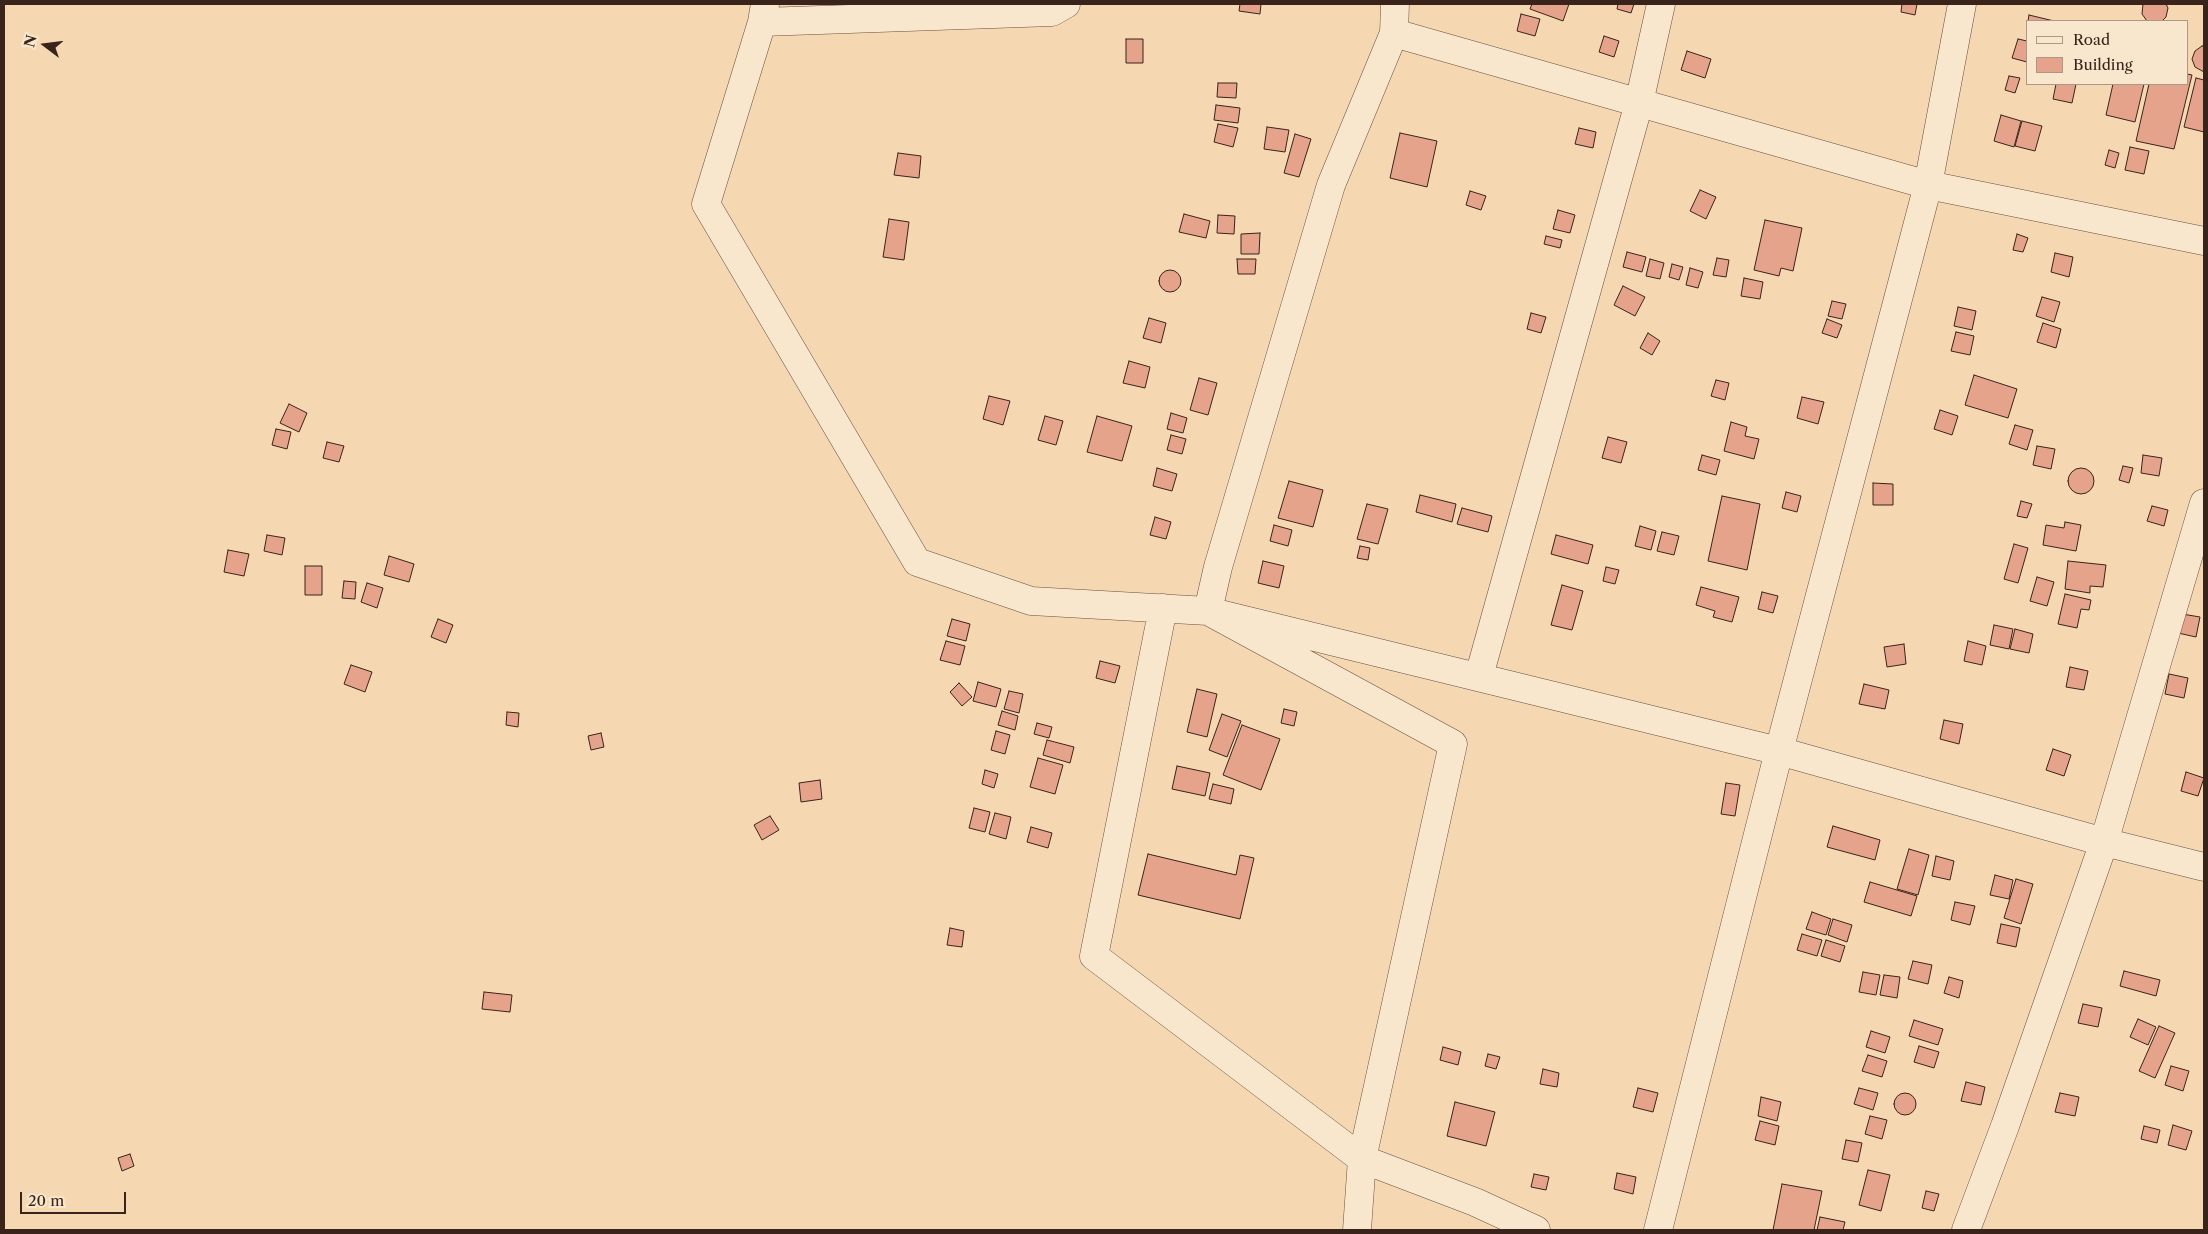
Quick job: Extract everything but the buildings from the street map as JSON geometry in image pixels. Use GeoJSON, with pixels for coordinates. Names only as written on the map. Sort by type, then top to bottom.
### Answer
{"type":"FeatureCollection","features":[{"type":"Feature","properties":{"kind":"street"},"geometry":{"type":"LineString","coordinates":[[1066,4],[1052,12],[764,13],[706,204],[917,562],[1031,601],[1208,611],[1779,751],[2204,868]]}},
{"type":"Feature","properties":{"kind":"street"},"geometry":{"type":"LineString","coordinates":[[1208,611],[1218,567],[1331,185],[1394,33],[1396,4]]}},
{"type":"Feature","properties":{"kind":"street"},"geometry":{"type":"LineString","coordinates":[[1479,676],[1639,103],[1660,4]]}},
{"type":"Feature","properties":{"kind":"street"},"geometry":{"type":"LineString","coordinates":[[1658,1230],[1779,751],[1928,185],[1962,4]]}},
{"type":"Feature","properties":{"kind":"street"},"geometry":{"type":"LineString","coordinates":[[1394,33],[1928,185],[2204,241]]}},
{"type":"Feature","properties":{"kind":"street"},"geometry":{"type":"LineString","coordinates":[[1966,1230],[2005,1126],[2104,842],[2204,503]]}},
{"type":"Feature","properties":{"kind":"street"},"geometry":{"type":"LineString","coordinates":[[1164,608],[1094,956],[1362,1159],[1475,1202],[1536,1230]]}},
{"type":"Feature","properties":{"kind":"street"},"geometry":{"type":"LineString","coordinates":[[1208,611],[1453,744],[1362,1159],[1357,1230]]}}]}
